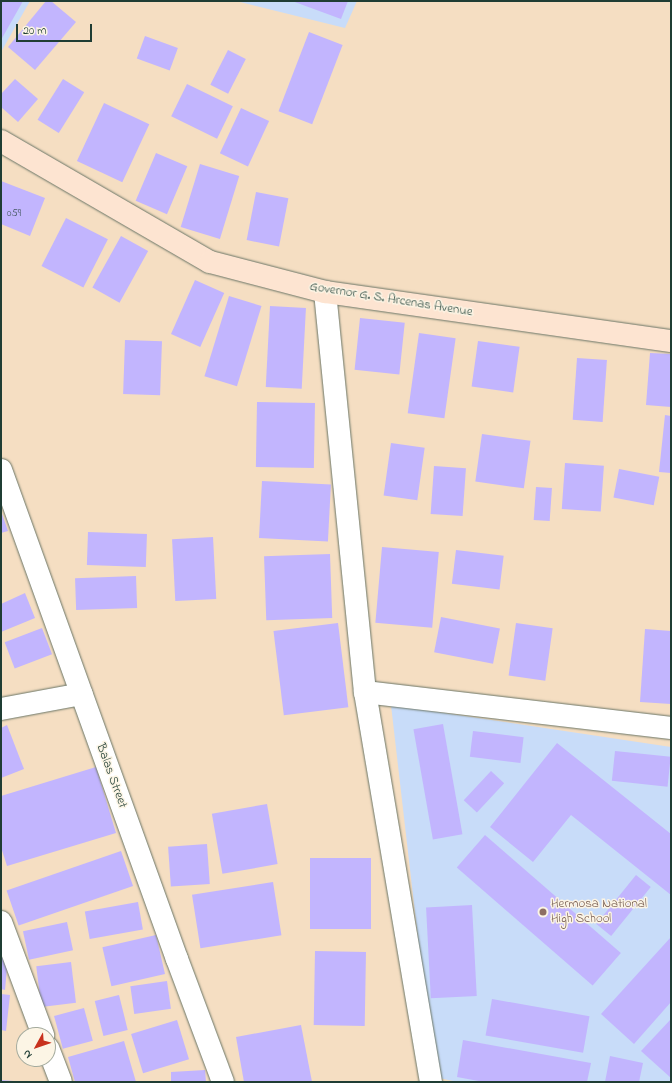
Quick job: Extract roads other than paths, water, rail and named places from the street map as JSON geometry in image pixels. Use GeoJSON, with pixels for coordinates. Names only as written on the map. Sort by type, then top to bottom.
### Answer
{"type":"FeatureCollection","features":[{"type":"Feature","properties":{"kind":"main road","name":"Governor G. S. Arcenas Avenue"},"geometry":{"type":"LineString","coordinates":[[1,140],[210,262],[324,292],[671,341]]}},
{"type":"Feature","properties":{"kind":"street"},"geometry":{"type":"LineString","coordinates":[[324,292],[365,692],[431,1082]]}},
{"type":"Feature","properties":{"kind":"street","name":"Balas Street"},"geometry":{"type":"LineString","coordinates":[[1,470],[224,1082]]}},
{"type":"Feature","properties":{"kind":"street"},"geometry":{"type":"LineString","coordinates":[[365,692],[671,728]]}},
{"type":"Feature","properties":{"kind":"street"},"geometry":{"type":"LineString","coordinates":[[1,709],[82,694]]}},
{"type":"Feature","properties":{"kind":"street"},"geometry":{"type":"LineString","coordinates":[[1,922],[40,1027]]}},
{"type":"Feature","properties":{"kind":"street"},"geometry":{"type":"LineString","coordinates":[[55,1067],[61,1082]]}},
{"type":"Feature","properties":{"kind":"place","name":"Hermosa National High School"},"geometry":{"type":"Point","coordinates":[543,912]}}]}
